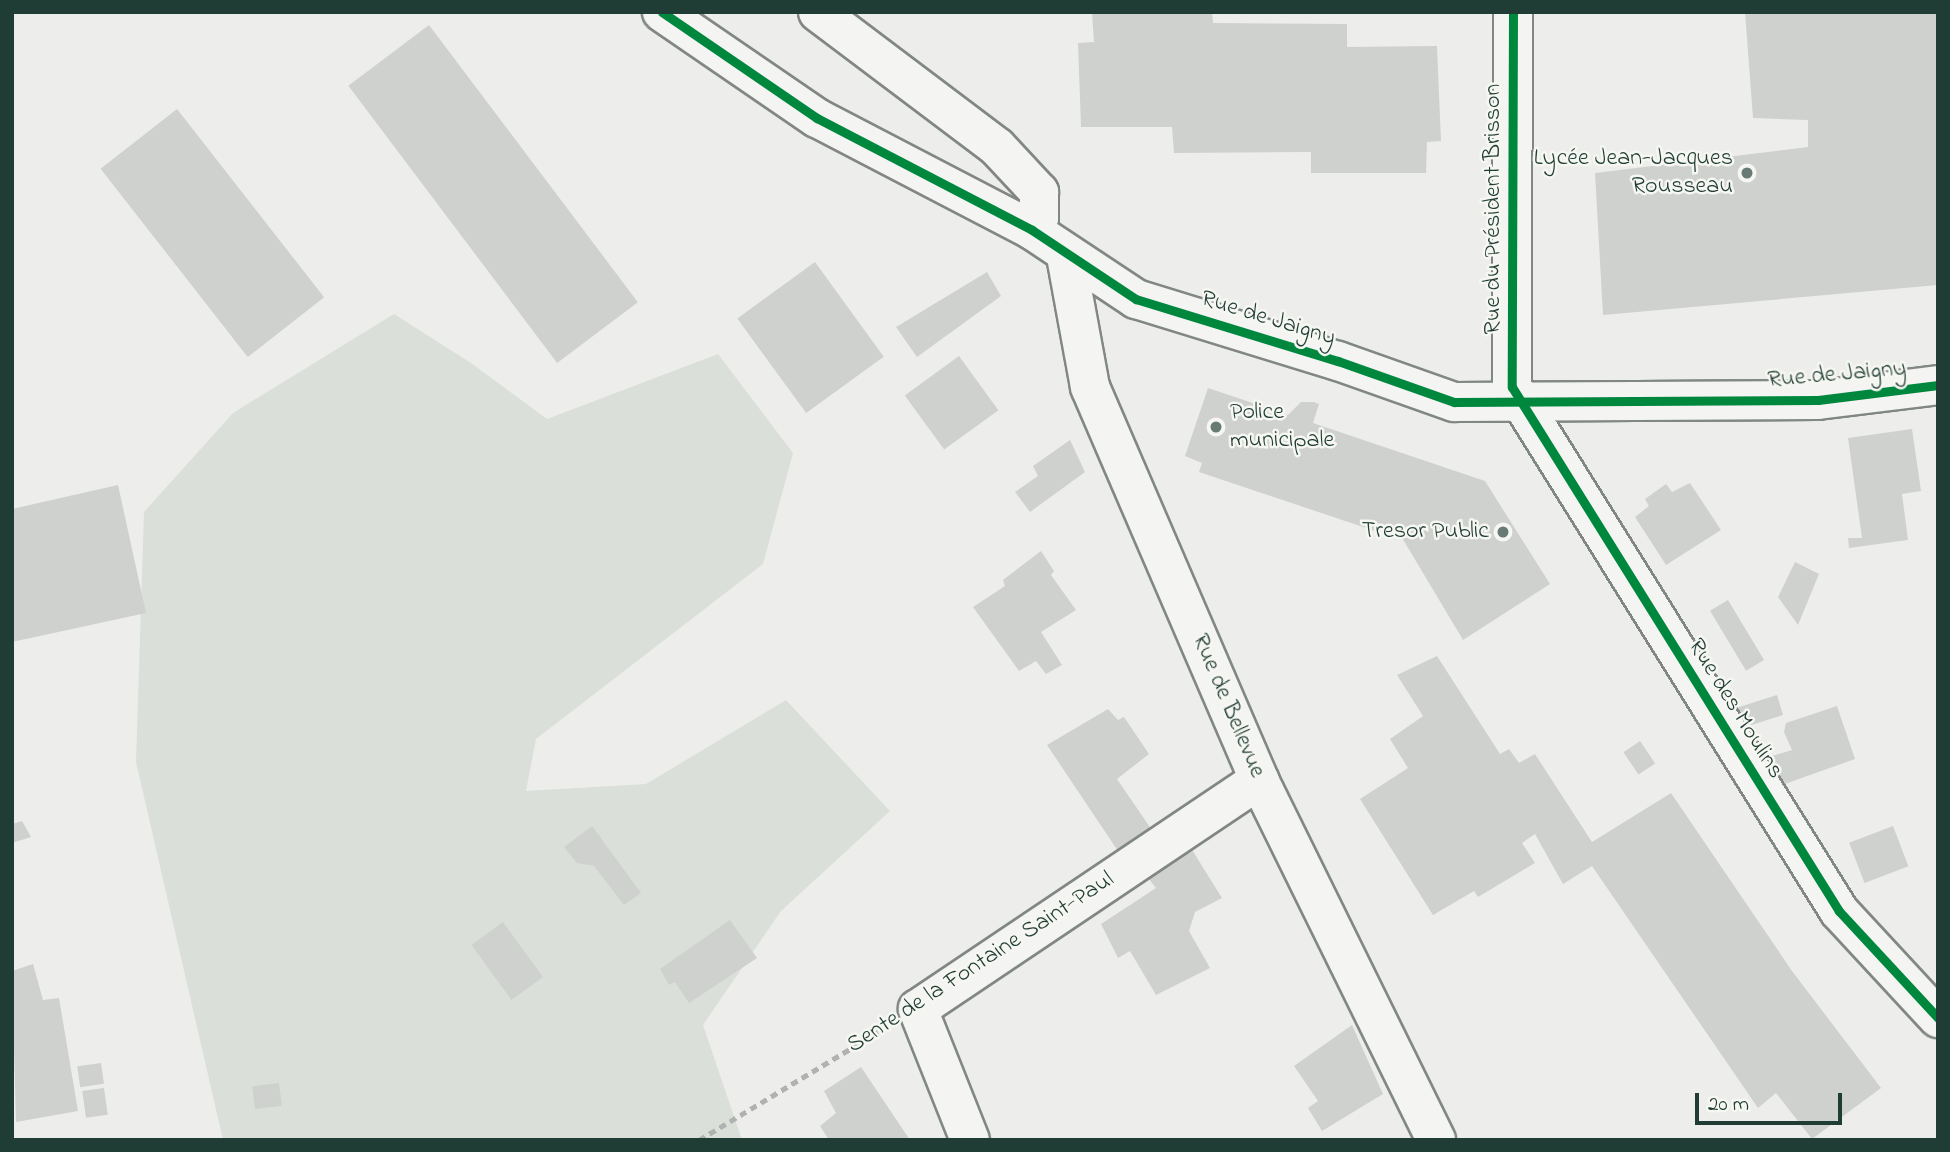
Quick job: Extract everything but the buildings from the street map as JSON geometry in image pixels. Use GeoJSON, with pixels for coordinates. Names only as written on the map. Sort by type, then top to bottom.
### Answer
{"type":"FeatureCollection","features":[{"type":"Feature","properties":{"kind":"street","name":"Rue de Jaigny"},"geometry":{"type":"LineString","coordinates":[[662,12],[817,118],[1032,230],[1066,256],[1136,299],[1338,361],[1454,402],[1521,404],[1818,400],[1938,385]]}},
{"type":"Feature","properties":{"kind":"street"},"geometry":{"type":"LineString","coordinates":[[818,12],[997,147],[1039,192],[1039,218],[1032,230]]}},
{"type":"Feature","properties":{"kind":"street","name":"Rue du Président Brisson"},"geometry":{"type":"LineString","coordinates":[[1513,12],[1512,387],[1521,404]]}},
{"type":"Feature","properties":{"kind":"street","name":"Rue de Bellevue"},"geometry":{"type":"LineString","coordinates":[[1066,256],[1090,387],[1259,780],[1436,1140]]}},
{"type":"Feature","properties":{"kind":"street","name":"Rue des Moulins"},"geometry":{"type":"LineString","coordinates":[[1521,404],[1538,425],[1839,911],[1938,1018]]}},
{"type":"Feature","properties":{"kind":"street","name":"Sente de la Fontaine Saint-Paul"},"geometry":{"type":"LineString","coordinates":[[918,1009],[1259,780]]}},
{"type":"Feature","properties":{"kind":"street"},"geometry":{"type":"LineString","coordinates":[[918,1009],[970,1140]]}},
{"type":"Feature","properties":{"kind":"shaded area"},"geometry":{"type":"Polygon","coordinates":[[[394,314],[471,363],[547,419],[718,354],[793,453],[763,564],[536,739],[526,791],[646,784],[786,700],[890,811],[781,911],[703,1025],[742,1140],[223,1140],[136,762],[144,512],[233,413],[394,314]]]}},
{"type":"Feature","properties":{"kind":"cycle path"},"geometry":{"type":"LineString","coordinates":[[662,12],[817,118],[1032,230],[1136,299],[1338,361],[1454,402],[1818,400],[1938,385]]}},
{"type":"Feature","properties":{"kind":"cycle path"},"geometry":{"type":"LineString","coordinates":[[1513,12],[1512,387],[1839,911],[1938,1018]]}},
{"type":"Feature","properties":{"kind":"place","name":"Lycée Jean-Jacques Rousseau"},"geometry":{"type":"Point","coordinates":[1747,173]}},
{"type":"Feature","properties":{"kind":"place","name":"Police municipale"},"geometry":{"type":"Point","coordinates":[1216,427]}},
{"type":"Feature","properties":{"kind":"place","name":"Tresor Public"},"geometry":{"type":"Point","coordinates":[1503,532]}}]}
